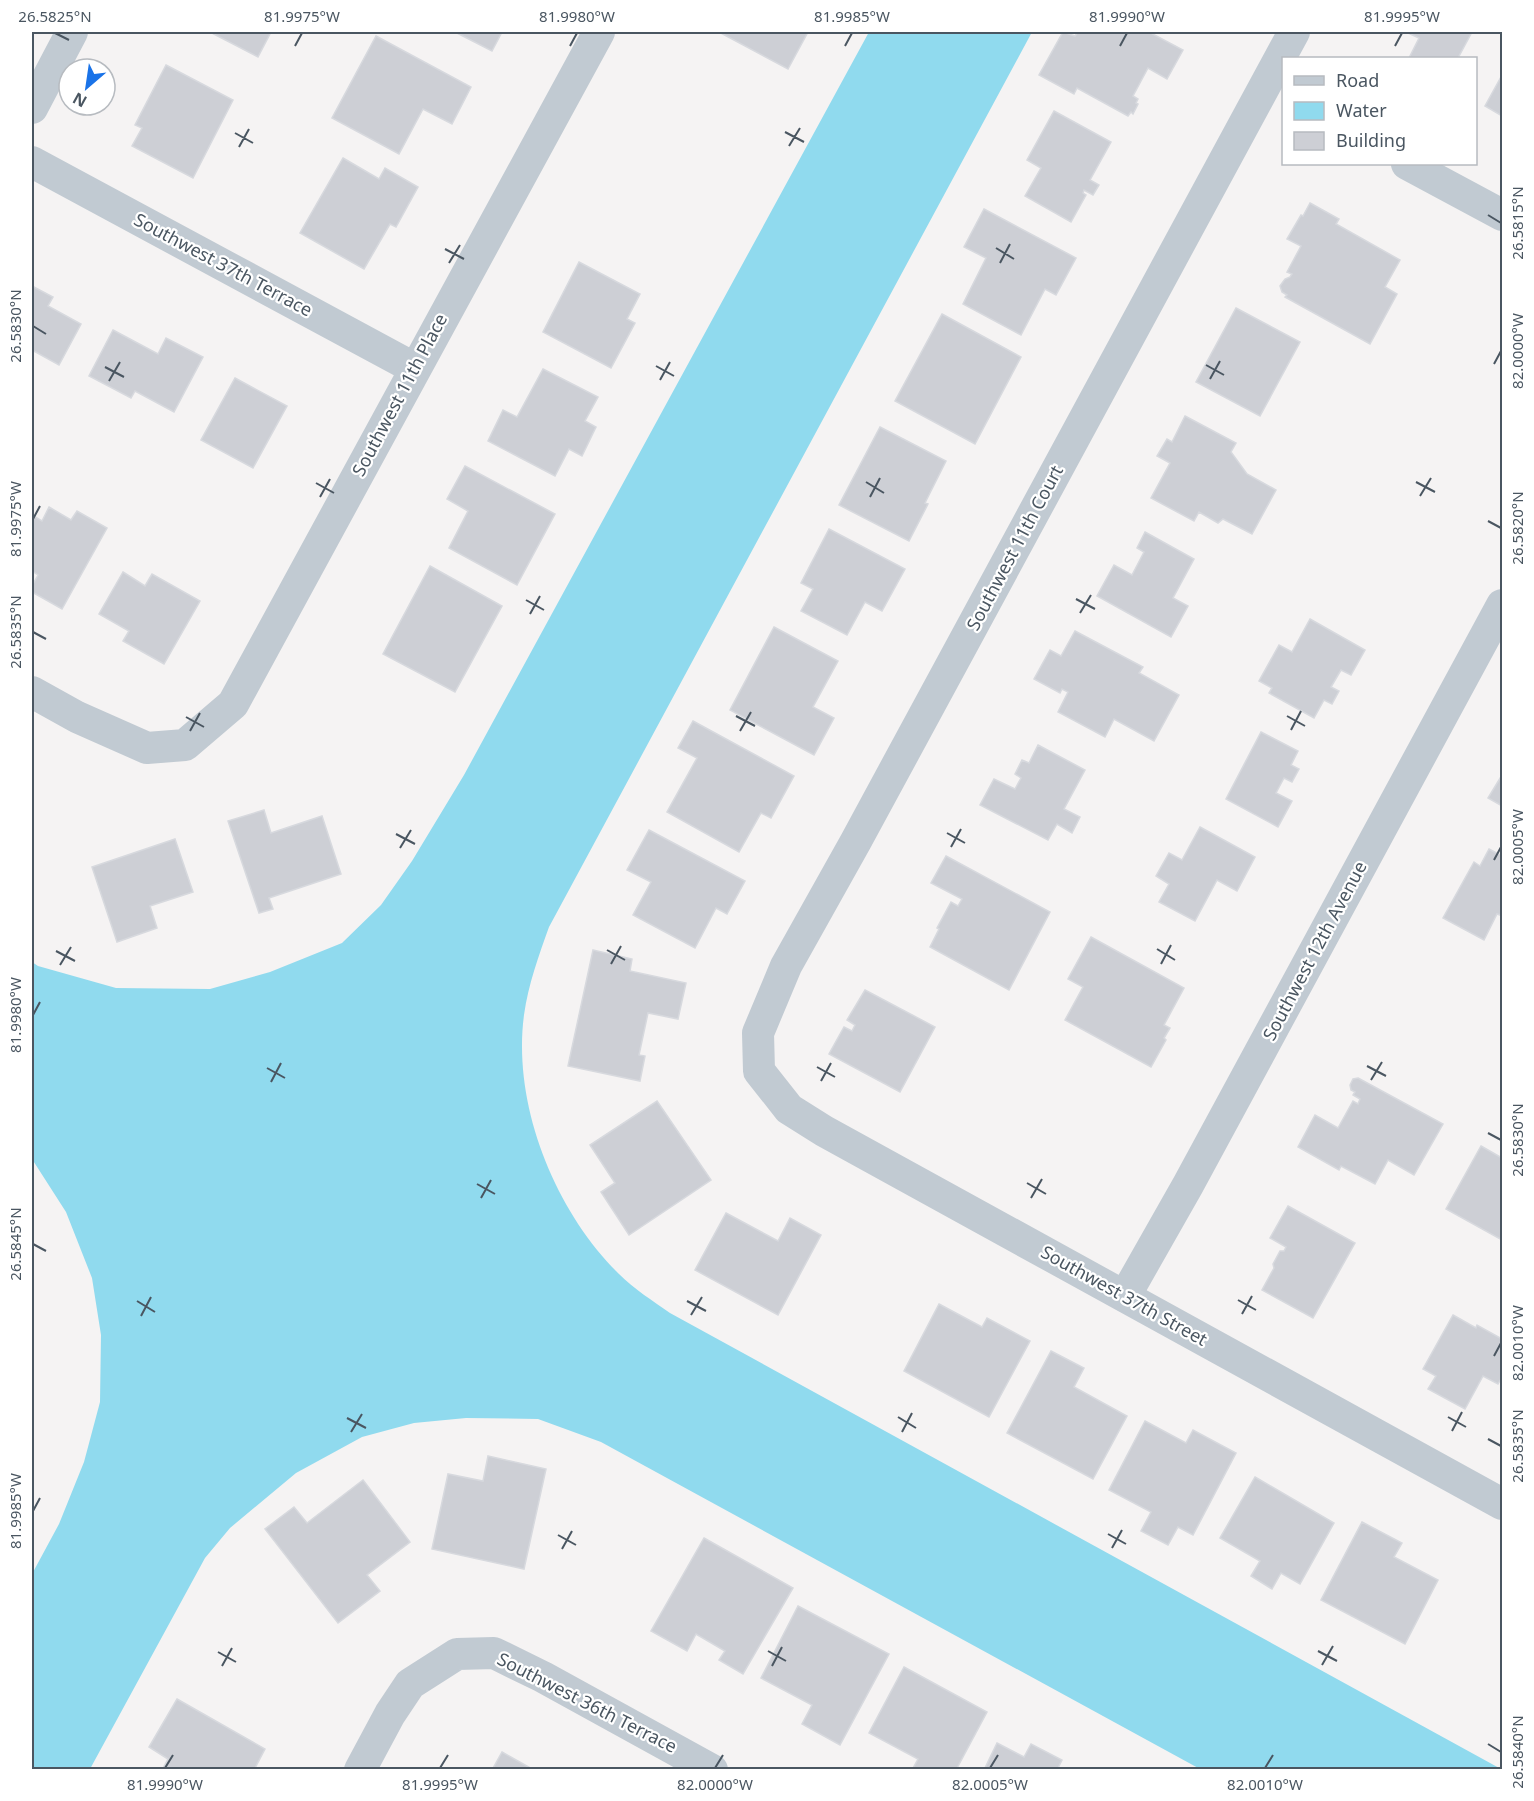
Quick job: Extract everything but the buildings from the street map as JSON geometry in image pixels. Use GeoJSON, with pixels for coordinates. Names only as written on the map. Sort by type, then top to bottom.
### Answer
{"type":"FeatureCollection","features":[{"type":"Feature","properties":{"kind":"street"},"geometry":{"type":"LineString","coordinates":[[32,108],[72,32]]}},
{"type":"Feature","properties":{"kind":"street","name":"Southwest 11th Place"},"geometry":{"type":"LineString","coordinates":[[32,692],[77,717],[147,748],[185,745],[233,704],[599,32]]}},
{"type":"Feature","properties":{"kind":"street","name":"Southwest 11th Court"},"geometry":{"type":"LineString","coordinates":[[1286,57],[1294,32]]}},
{"type":"Feature","properties":{"kind":"street","name":"Southwest 11th Court"},"geometry":{"type":"LineString","coordinates":[[759,1071],[758,1033],[786,966],[1274,91],[1282,67]]}},
{"type":"Feature","properties":{"kind":"street","name":"Southwest 37th Terrace"},"geometry":{"type":"LineString","coordinates":[[32,162],[414,368]]}},
{"type":"Feature","properties":{"kind":"street"},"geometry":{"type":"LineString","coordinates":[[1409,165],[1503,216]]}},
{"type":"Feature","properties":{"kind":"street","name":"Southwest 12th Avenue"},"geometry":{"type":"LineString","coordinates":[[1125,1296],[1188,1185],[1503,604]]}},
{"type":"Feature","properties":{"kind":"street","name":"Southwest 37th Street"},"geometry":{"type":"LineString","coordinates":[[759,1071],[789,1109],[824,1131],[1503,1504]]}},
{"type":"Feature","properties":{"kind":"street","name":"Southwest 36th Terrace"},"geometry":{"type":"LineString","coordinates":[[360,1770],[390,1714],[410,1683],[457,1654],[494,1653],[543,1677],[712,1770]]}},
{"type":"Feature","properties":{"kind":"water"},"geometry":{"type":"Polygon","coordinates":[[[869,32],[1032,32],[549,927],[528,993],[522,1049],[525,1085],[532,1120],[543,1155],[575,1220],[596,1248],[619,1274],[670,1313],[1501,1769],[1200,1769],[601,1442],[538,1419],[466,1418],[414,1423],[362,1437],[296,1473],[230,1528],[205,1558],[90,1769],[32,1769],[32,1574],[59,1524],[84,1462],[100,1402],[101,1335],[92,1278],[66,1212],[32,1159],[32,962],[38,966],[116,988],[210,989],[270,972],[342,943],[381,905],[412,861],[464,775],[869,32]]]}}]}
